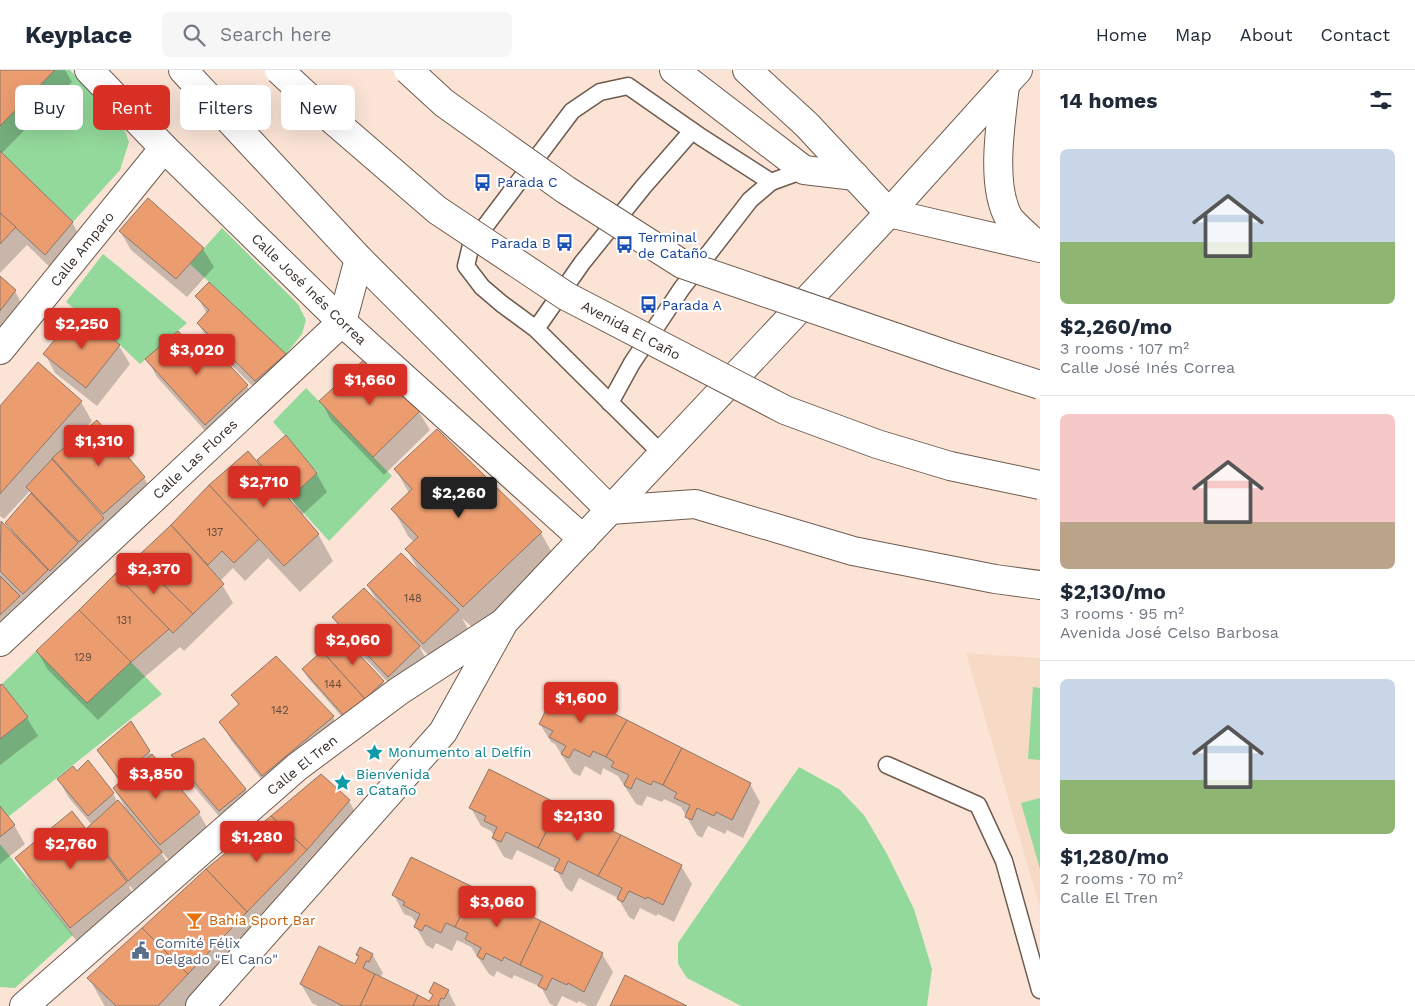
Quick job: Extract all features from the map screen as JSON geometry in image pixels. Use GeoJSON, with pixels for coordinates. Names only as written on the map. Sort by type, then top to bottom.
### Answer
{"type":"FeatureCollection","features":[{"type":"Feature","properties":{"kind":"main road","name":"Calle José Inés Correa"},"geometry":{"type":"LineString","coordinates":[[89,70],[164,148],[342,322],[583,539]]}},
{"type":"Feature","properties":{"kind":"main road"},"geometry":{"type":"LineString","coordinates":[[183,70],[359,259],[610,510],[696,504],[853,551],[995,579],[1040,585]]}},
{"type":"Feature","properties":{"kind":"main road","name":"Avenida El Caño"},"geometry":{"type":"LineString","coordinates":[[279,70],[335,122],[437,210],[566,296],[785,410],[877,444],[950,466],[1040,485]]}},
{"type":"Feature","properties":{"kind":"main road"},"geometry":{"type":"LineString","coordinates":[[408,70],[444,103],[566,190],[682,264],[944,354],[1040,384]]}},
{"type":"Feature","properties":{"kind":"main road"},"geometry":{"type":"LineString","coordinates":[[674,70],[804,170],[854,176]]}},
{"type":"Feature","properties":{"kind":"main road"},"geometry":{"type":"LineString","coordinates":[[747,70],[807,124],[889,213],[1040,248]]}},
{"type":"Feature","properties":{"kind":"main road"},"geometry":{"type":"LineString","coordinates":[[200,1006],[443,732],[504,622],[889,213],[1011,78]]}},
{"type":"Feature","properties":{"kind":"main road"},"geometry":{"type":"LineString","coordinates":[[1011,78],[998,147],[1000,192],[1010,218],[1040,248]]}},
{"type":"Feature","properties":{"kind":"main road","name":"Calle Amparo"},"geometry":{"type":"LineString","coordinates":[[0,350],[164,148]]}},
{"type":"Feature","properties":{"kind":"main road"},"geometry":{"type":"LineString","coordinates":[[342,322],[359,259]]}},
{"type":"Feature","properties":{"kind":"main road","name":"Calle Las Flores"},"geometry":{"type":"LineString","coordinates":[[0,642],[342,322]]}},
{"type":"Feature","properties":{"kind":"main road","name":"Calle El Tren"},"geometry":{"type":"LineString","coordinates":[[24,1006],[297,767],[399,691],[504,622]]}},
{"type":"Feature","properties":{"kind":"lane"},"geometry":{"type":"LineString","coordinates":[[662,454],[536,329],[482,287],[466,266],[470,245],[572,111],[600,92],[628,86],[692,131],[772,182]]}},
{"type":"Feature","properties":{"kind":"lane"},"geometry":{"type":"LineString","coordinates":[[536,329],[582,264],[644,186],[692,131]]}},
{"type":"Feature","properties":{"kind":"lane"},"geometry":{"type":"LineString","coordinates":[[610,403],[632,363],[682,288],[750,200],[772,182],[804,170]]}},
{"type":"Feature","properties":{"kind":"lane"},"geometry":{"type":"LineString","coordinates":[[887,765],[978,805],[1004,861],[1040,990]]}},
{"type":"Feature","properties":{"kind":"shaded area"},"geometry":{"type":"Polygon","coordinates":[[[966,653],[1040,658],[1040,908],[966,653]]]}},
{"type":"Feature","properties":{"kind":"green space"},"geometry":{"type":"Polygon","coordinates":[[[55,70],[70,70],[93,93],[93,130],[125,130],[129,142],[120,170],[73,222],[0,151],[0,126],[15,111],[15,130],[83,130],[83,85],[40,85],[55,70]]]}},
{"type":"Feature","properties":{"kind":"green space"},"geometry":{"type":"Polygon","coordinates":[[[222,228],[298,304],[306,320],[302,334],[286,354],[190,264],[222,228]]]}},
{"type":"Feature","properties":{"kind":"green space"},"geometry":{"type":"Polygon","coordinates":[[[103,254],[187,323],[140,364],[120,345],[66,302],[103,254]]]}},
{"type":"Feature","properties":{"kind":"green space"},"geometry":{"type":"Polygon","coordinates":[[[306,388],[392,476],[329,541],[290,498],[317,472],[273,422],[306,388]]]}},
{"type":"Feature","properties":{"kind":"green space"},"geometry":{"type":"Polygon","coordinates":[[[36,651],[87,703],[131,662],[162,694],[8,817],[0,806],[0,739],[28,717],[2,684],[36,651]]]}},
{"type":"Feature","properties":{"kind":"green space"},"geometry":{"type":"Polygon","coordinates":[[[1033,687],[1040,688],[1040,760],[1028,759],[1033,687]]]}},
{"type":"Feature","properties":{"kind":"green space"},"geometry":{"type":"Polygon","coordinates":[[[799,767],[839,789],[864,815],[887,854],[914,909],[932,969],[927,1006],[741,1006],[687,978],[678,964],[678,943],[799,767]]]}},
{"type":"Feature","properties":{"kind":"green space"},"geometry":{"type":"Polygon","coordinates":[[[1040,798],[1040,869],[1021,803],[1040,798]]]}},
{"type":"Feature","properties":{"kind":"green space"},"geometry":{"type":"Polygon","coordinates":[[[0,844],[73,935],[15,988],[0,987],[0,844]]]}},
{"type":"Feature","properties":{"kind":"building"},"geometry":{"type":"Polygon","coordinates":[[[0,70],[55,70],[40,85],[15,85],[15,111],[0,126],[0,70]]]}},
{"type":"Feature","properties":{"kind":"building"},"geometry":{"type":"Polygon","coordinates":[[[0,151],[73,222],[45,255],[0,213],[0,151]]]}},
{"type":"Feature","properties":{"kind":"building"},"geometry":{"type":"Polygon","coordinates":[[[148,198],[204,248],[176,279],[119,231],[148,198]]]}},
{"type":"Feature","properties":{"kind":"building"},"geometry":{"type":"Polygon","coordinates":[[[0,213],[16,227],[0,244],[0,213]]]}},
{"type":"Feature","properties":{"kind":"building"},"geometry":{"type":"Polygon","coordinates":[[[0,276],[16,290],[0,311],[0,276]]]}},
{"type":"Feature","properties":{"kind":"building"},"geometry":{"type":"Polygon","coordinates":[[[209,282],[286,354],[255,381],[197,323],[209,310],[195,296],[209,282]]]}},
{"type":"Feature","properties":{"kind":"building"},"geometry":{"type":"Polygon","coordinates":[[[78,311],[120,345],[86,388],[43,354],[78,311]]]}},
{"type":"Feature","properties":{"kind":"building"},"geometry":{"type":"Polygon","coordinates":[[[178,331],[194,349],[205,339],[248,385],[205,425],[145,359],[178,331]]]}},
{"type":"Feature","properties":{"kind":"building"},"geometry":{"type":"Polygon","coordinates":[[[368,356],[420,411],[373,457],[319,401],[368,356]]]}},
{"type":"Feature","properties":{"kind":"building"},"geometry":{"type":"Polygon","coordinates":[[[38,362],[82,401],[0,494],[0,406],[38,362]]]}},
{"type":"Feature","properties":{"kind":"building"},"geometry":{"type":"Polygon","coordinates":[[[97,420],[145,477],[103,514],[52,458],[97,420]]]}},
{"type":"Feature","properties":{"kind":"building"},"geometry":{"type":"Polygon","coordinates":[[[437,429],[542,532],[463,607],[405,549],[418,537],[391,509],[412,489],[394,469],[437,429]]]}},
{"type":"Feature","properties":{"kind":"building"},"geometry":{"type":"Polygon","coordinates":[[[286,435],[317,473],[290,498],[257,460],[286,435]]]}},
{"type":"Feature","properties":{"kind":"building"},"geometry":{"type":"Polygon","coordinates":[[[248,451],[319,534],[284,566],[209,485],[248,451]]]}},
{"type":"Feature","properties":{"kind":"building"},"geometry":{"type":"Polygon","coordinates":[[[52,459],[104,518],[79,542],[26,487],[52,459]]]}},
{"type":"Feature","properties":{"kind":"building"},"geometry":{"type":"Polygon","coordinates":[[[209,485],[259,539],[234,563],[222,551],[208,565],[171,525],[209,485]]]}},
{"type":"Feature","properties":{"kind":"building"},"geometry":{"type":"Polygon","coordinates":[[[31,493],[78,543],[50,571],[5,523],[31,493]]]}},
{"type":"Feature","properties":{"kind":"building"},"geometry":{"type":"Polygon","coordinates":[[[1,521],[48,570],[23,594],[0,571],[1,521]]]}},
{"type":"Feature","properties":{"kind":"building"},"geometry":{"type":"Polygon","coordinates":[[[171,525],[224,584],[193,614],[136,558],[171,525]]]}},
{"type":"Feature","properties":{"kind":"building"},"geometry":{"type":"Polygon","coordinates":[[[401,553],[459,610],[423,644],[367,585],[401,553]]]}},
{"type":"Feature","properties":{"kind":"building"},"geometry":{"type":"Polygon","coordinates":[[[136,558],[193,614],[173,633],[115,574],[136,558]]]}},
{"type":"Feature","properties":{"kind":"building"},"geometry":{"type":"Polygon","coordinates":[[[115,574],[169,629],[131,662],[79,610],[115,574]]]}},
{"type":"Feature","properties":{"kind":"building"},"geometry":{"type":"Polygon","coordinates":[[[0,576],[20,596],[0,615],[0,576]]]}},
{"type":"Feature","properties":{"kind":"building"},"geometry":{"type":"Polygon","coordinates":[[[364,588],[420,646],[388,677],[332,617],[364,588]]]}},
{"type":"Feature","properties":{"kind":"building"},"geometry":{"type":"Polygon","coordinates":[[[79,610],[131,662],[87,703],[36,651],[79,610]]]}},
{"type":"Feature","properties":{"kind":"building"},"geometry":{"type":"Polygon","coordinates":[[[340,634],[384,681],[365,699],[322,651],[340,634]]]}},
{"type":"Feature","properties":{"kind":"building"},"geometry":{"type":"Polygon","coordinates":[[[322,651],[365,699],[345,717],[302,669],[322,651]]]}},
{"type":"Feature","properties":{"kind":"building"},"geometry":{"type":"Polygon","coordinates":[[[276,656],[334,716],[262,776],[219,722],[239,704],[231,695],[276,656]]]}},
{"type":"Feature","properties":{"kind":"building"},"geometry":{"type":"Polygon","coordinates":[[[2,684],[28,717],[0,739],[0,685],[2,684]]]}},
{"type":"Feature","properties":{"kind":"building"},"geometry":{"type":"Polygon","coordinates":[[[558,686],[627,720],[606,757],[593,751],[590,757],[574,749],[569,758],[561,754],[566,746],[549,737],[553,731],[539,724],[558,686]]]}},
{"type":"Feature","properties":{"kind":"building"},"geometry":{"type":"Polygon","coordinates":[[[627,720],[682,748],[663,785],[653,781],[651,785],[636,778],[631,789],[624,785],[629,775],[611,767],[614,762],[606,757],[627,720]]]}},
{"type":"Feature","properties":{"kind":"building"},"geometry":{"type":"Polygon","coordinates":[[[131,721],[150,751],[119,779],[97,750],[131,721]]]}},
{"type":"Feature","properties":{"kind":"building"},"geometry":{"type":"Polygon","coordinates":[[[204,738],[246,789],[219,811],[171,755],[204,738]]]}},
{"type":"Feature","properties":{"kind":"building"},"geometry":{"type":"Polygon","coordinates":[[[682,748],[751,783],[732,820],[716,812],[714,816],[697,808],[692,820],[685,817],[690,805],[674,798],[677,793],[663,785],[682,748]]]}},
{"type":"Feature","properties":{"kind":"building"},"geometry":{"type":"Polygon","coordinates":[[[152,754],[200,812],[160,845],[113,788],[152,754]]]}},
{"type":"Feature","properties":{"kind":"building"},"geometry":{"type":"Polygon","coordinates":[[[88,760],[114,793],[88,816],[57,779],[73,766],[77,771],[88,760]]]}},
{"type":"Feature","properties":{"kind":"building"},"geometry":{"type":"Polygon","coordinates":[[[489,769],[560,805],[538,848],[506,832],[501,842],[492,838],[497,827],[484,821],[486,816],[469,808],[489,769]]]}},
{"type":"Feature","properties":{"kind":"building"},"geometry":{"type":"Polygon","coordinates":[[[321,774],[350,800],[307,850],[271,816],[321,774]]]}},
{"type":"Feature","properties":{"kind":"building"},"geometry":{"type":"Polygon","coordinates":[[[118,800],[162,852],[128,881],[87,828],[118,800]]]}},
{"type":"Feature","properties":{"kind":"building"},"geometry":{"type":"Polygon","coordinates":[[[560,805],[621,835],[598,876],[568,861],[562,874],[554,870],[560,859],[538,848],[560,805]]]}},
{"type":"Feature","properties":{"kind":"building"},"geometry":{"type":"Polygon","coordinates":[[[0,806],[15,825],[0,837],[0,806]]]}},
{"type":"Feature","properties":{"kind":"building"},"geometry":{"type":"Polygon","coordinates":[[[72,811],[127,882],[70,928],[15,858],[72,811]]]}},
{"type":"Feature","properties":{"kind":"building"},"geometry":{"type":"Polygon","coordinates":[[[271,816],[307,850],[247,912],[206,869],[271,816]]]}},
{"type":"Feature","properties":{"kind":"building"},"geometry":{"type":"Polygon","coordinates":[[[621,835],[682,865],[663,905],[629,891],[623,902],[617,899],[622,888],[598,876],[621,835]]]}},
{"type":"Feature","properties":{"kind":"building"},"geometry":{"type":"Polygon","coordinates":[[[411,857],[475,888],[455,927],[446,923],[441,933],[425,925],[422,931],[414,927],[420,914],[403,905],[405,902],[392,895],[411,857]]]}},
{"type":"Feature","properties":{"kind":"building","name":"Bahía Sport Bar"},"geometry":{"type":"Polygon","coordinates":[[[206,869],[247,912],[188,974],[142,928],[206,869]]]}},
{"type":"Feature","properties":{"kind":"building"},"geometry":{"type":"Polygon","coordinates":[[[475,888],[541,921],[520,965],[504,957],[502,961],[486,953],[483,960],[477,956],[481,948],[465,939],[468,933],[455,927],[475,888]]]}},
{"type":"Feature","properties":{"kind":"building"},"geometry":{"type":"Polygon","coordinates":[[[541,921],[603,953],[584,992],[568,983],[567,985],[552,978],[546,990],[538,986],[543,976],[520,965],[541,921]]]}},
{"type":"Feature","properties":{"kind":"building","name":"Comité Félix Delgado \"El Cano\""},"geometry":{"type":"Polygon","coordinates":[[[142,928],[188,974],[158,1006],[116,1006],[87,978],[142,928]]]}},
{"type":"Feature","properties":{"kind":"building"},"geometry":{"type":"Polygon","coordinates":[[[319,946],[355,964],[359,956],[356,955],[360,947],[373,954],[369,962],[366,961],[363,968],[375,974],[360,1006],[343,1006],[300,984],[319,946]]]}},
{"type":"Feature","properties":{"kind":"building"},"geometry":{"type":"Polygon","coordinates":[[[375,974],[418,995],[413,1006],[360,1006],[375,974]]]}},
{"type":"Feature","properties":{"kind":"building"},"geometry":{"type":"Polygon","coordinates":[[[625,975],[687,1006],[610,1006],[625,975]]]}},
{"type":"Feature","properties":{"kind":"building"},"geometry":{"type":"Polygon","coordinates":[[[434,982],[449,990],[444,999],[441,998],[438,1005],[440,1006],[413,1006],[418,995],[429,1001],[433,995],[429,992],[434,982]]]}},
{"type":"Feature","properties":{"kind":"place","name":"Parada C"},"geometry":{"type":"Point","coordinates":[483,182]}},
{"type":"Feature","properties":{"kind":"place","name":"Parada B"},"geometry":{"type":"Point","coordinates":[565,243]}},
{"type":"Feature","properties":{"kind":"place","name":"Terminal de Cataño"},"geometry":{"type":"Point","coordinates":[624,245]}},
{"type":"Feature","properties":{"kind":"place","name":"Parada A"},"geometry":{"type":"Point","coordinates":[648,305]}},
{"type":"Feature","properties":{"kind":"place","name":"Monumento al Delfín"},"geometry":{"type":"Point","coordinates":[374,752]}},
{"type":"Feature","properties":{"kind":"place","name":"Bienvenida a Cataño"},"geometry":{"type":"Point","coordinates":[342,782]}},
{"type":"Feature","properties":{"kind":"place","name":"Bahía Sport Bar"},"geometry":{"type":"Point","coordinates":[195,920]}},
{"type":"Feature","properties":{"kind":"place","name":"Comité Félix Delgado \"El Cano\""},"geometry":{"type":"Point","coordinates":[141,951]}}]}
